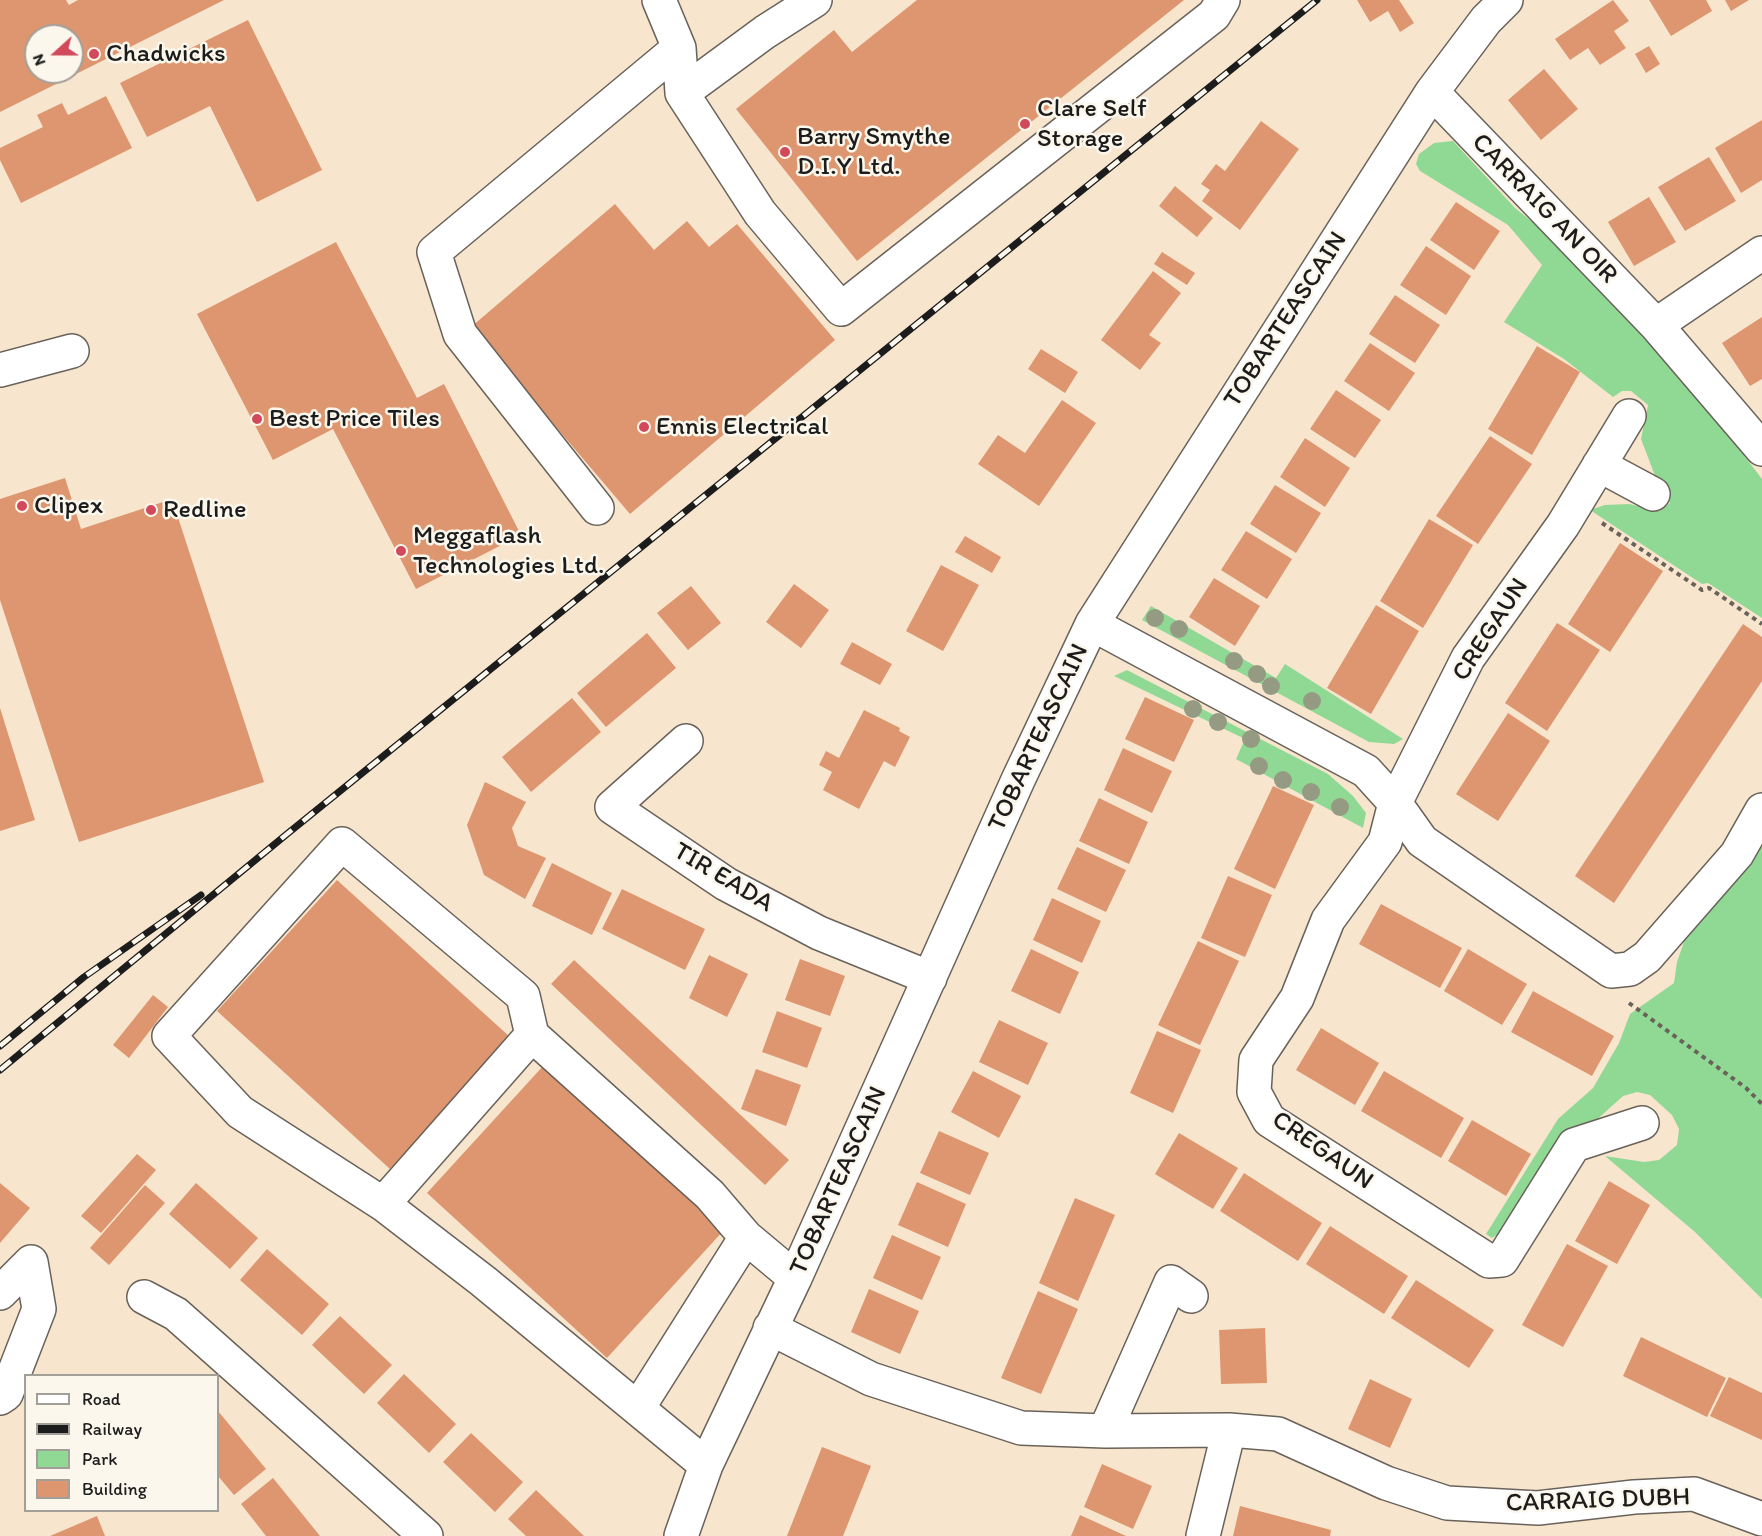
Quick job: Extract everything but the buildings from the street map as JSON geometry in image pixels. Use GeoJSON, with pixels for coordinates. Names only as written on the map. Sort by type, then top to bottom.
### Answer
{"type":"FeatureCollection","features":[{"type":"Feature","properties":{"kind":"street"},"geometry":{"type":"LineString","coordinates":[[659,0],[679,48],[682,93],[760,213],[841,309],[1214,15],[1223,0]]}},
{"type":"Feature","properties":{"kind":"street"},"geometry":{"type":"LineString","coordinates":[[682,93],[765,32],[815,0]]}},
{"type":"Feature","properties":{"kind":"street","name":"TOBARTEASCAIN"},"geometry":{"type":"LineString","coordinates":[[681,1536],[706,1465],[795,1278],[1018,780],[1092,624],[1432,93],[1486,20],[1506,0]]}},
{"type":"Feature","properties":{"kind":"street"},"geometry":{"type":"LineString","coordinates":[[597,508],[460,334],[434,252],[679,48]]}},
{"type":"Feature","properties":{"kind":"street","name":"CARRAIG AN OIR"},"geometry":{"type":"LineString","coordinates":[[1432,93],[1656,325],[1762,449]]}},
{"type":"Feature","properties":{"kind":"street"},"geometry":{"type":"LineString","coordinates":[[1656,325],[1762,253]]}},
{"type":"Feature","properties":{"kind":"street"},"geometry":{"type":"LineString","coordinates":[[0,370],[72,351]]}},
{"type":"Feature","properties":{"kind":"street","name":"CREGAUN"},"geometry":{"type":"LineString","coordinates":[[1629,416],[1563,525],[1468,658],[1395,803],[1385,842],[1328,920],[1297,998],[1256,1060],[1254,1092],[1269,1120],[1489,1261],[1502,1260],[1574,1145],[1642,1123]]}},
{"type":"Feature","properties":{"kind":"street"},"geometry":{"type":"LineString","coordinates":[[1599,465],[1653,494]]}},
{"type":"Feature","properties":{"kind":"street"},"geometry":{"type":"LineString","coordinates":[[1092,624],[1366,771],[1395,803],[1422,842],[1611,970],[1630,969],[1647,957],[1737,854],[1762,810]]}},
{"type":"Feature","properties":{"kind":"street","name":"TIR EADA"},"geometry":{"type":"LineString","coordinates":[[686,741],[612,807],[726,884],[819,933],[930,978]]}},
{"type":"Feature","properties":{"kind":"street"},"geometry":{"type":"LineString","coordinates":[[706,1465],[483,1281],[383,1204],[240,1112],[169,1036],[342,844],[522,996],[532,1035],[710,1195],[746,1237],[795,1278]]}},
{"type":"Feature","properties":{"kind":"street"},"geometry":{"type":"LineString","coordinates":[[383,1204],[532,1035]]}},
{"type":"Feature","properties":{"kind":"street"},"geometry":{"type":"LineString","coordinates":[[638,1408],[746,1237]]}},
{"type":"Feature","properties":{"kind":"street"},"geometry":{"type":"LineString","coordinates":[[0,1293],[31,1262],[39,1310],[6,1394],[0,1398]]}},
{"type":"Feature","properties":{"kind":"street"},"geometry":{"type":"LineString","coordinates":[[1104,1431],[1171,1282],[1191,1296]]}},
{"type":"Feature","properties":{"kind":"street"},"geometry":{"type":"LineString","coordinates":[[144,1297],[176,1314],[420,1534]]}},
{"type":"Feature","properties":{"kind":"street","name":"CARRAIG DUBH"},"geometry":{"type":"LineString","coordinates":[[770,1328],[871,1379],[1021,1428],[1104,1431],[1229,1430],[1278,1434],[1386,1483],[1447,1503],[1538,1508],[1634,1497],[1694,1494],[1762,1519]]}},
{"type":"Feature","properties":{"kind":"street"},"geometry":{"type":"LineString","coordinates":[[1203,1536],[1229,1430]]}},
{"type":"Feature","properties":{"kind":"path"},"geometry":{"type":"LineString","coordinates":[[1563,525],[1592,516],[1702,590],[1709,588],[1762,624]]}},
{"type":"Feature","properties":{"kind":"path"},"geometry":{"type":"LineString","coordinates":[[1611,970],[1631,1006],[1746,1088],[1762,1104]]}},
{"type":"Feature","properties":{"kind":"green space"},"geometry":{"type":"Polygon","coordinates":[[[1453,141],[1515,208],[1561,245],[1607,300],[1644,331],[1684,377],[1762,479],[1762,618],[1708,583],[1702,584],[1590,510],[1605,505],[1629,504],[1660,511],[1670,503],[1657,481],[1641,439],[1648,405],[1631,391],[1622,391],[1613,397],[1564,359],[1504,322],[1542,265],[1508,225],[1420,171],[1416,164],[1419,154],[1434,143],[1453,141]]]}},
{"type":"Feature","properties":{"kind":"green space"},"geometry":{"type":"Polygon","coordinates":[[[1151,606],[1276,678],[1285,664],[1403,739],[1394,744],[1369,742],[1142,620],[1151,606]]]}},
{"type":"Feature","properties":{"kind":"green space"},"geometry":{"type":"Polygon","coordinates":[[[1127,670],[1328,774],[1353,796],[1366,813],[1363,828],[1236,759],[1245,739],[1114,676],[1127,670]]]}},
{"type":"Feature","properties":{"kind":"green space"},"geometry":{"type":"Polygon","coordinates":[[[1762,840],[1762,1299],[1695,1232],[1605,1156],[1644,1162],[1659,1160],[1677,1145],[1679,1129],[1672,1115],[1650,1095],[1637,1092],[1623,1096],[1592,1124],[1559,1137],[1506,1229],[1492,1238],[1486,1234],[1558,1119],[1593,1088],[1619,1043],[1630,1014],[1674,983],[1677,962],[1686,936],[1762,840]]]}},
{"type":"Feature","properties":{"kind":"railway"},"geometry":{"type":"LineString","coordinates":[[0,1070],[287,834],[1317,0]]}},
{"type":"Feature","properties":{"kind":"railway"},"geometry":{"type":"LineString","coordinates":[[0,1046],[84,977],[201,895]]}},
{"type":"Feature","properties":{"kind":"place","name":"Chadwicks"},"geometry":{"type":"Point","coordinates":[94,54]}},
{"type":"Feature","properties":{"kind":"place","name":"Clare Self Storage"},"geometry":{"type":"Point","coordinates":[1025,124]}},
{"type":"Feature","properties":{"kind":"place","name":"Barry Smythe D.I.Y Ltd."},"geometry":{"type":"Point","coordinates":[785,152]}},
{"type":"Feature","properties":{"kind":"place","name":"Best Price Tiles"},"geometry":{"type":"Point","coordinates":[257,419]}},
{"type":"Feature","properties":{"kind":"place","name":"Ennis Electrical"},"geometry":{"type":"Point","coordinates":[644,427]}},
{"type":"Feature","properties":{"kind":"place","name":"Clipex"},"geometry":{"type":"Point","coordinates":[22,506]}},
{"type":"Feature","properties":{"kind":"place","name":"Redline"},"geometry":{"type":"Point","coordinates":[151,510]}},
{"type":"Feature","properties":{"kind":"place","name":"Meggaflash Technologies Ltd."},"geometry":{"type":"Point","coordinates":[401,551]}}]}
